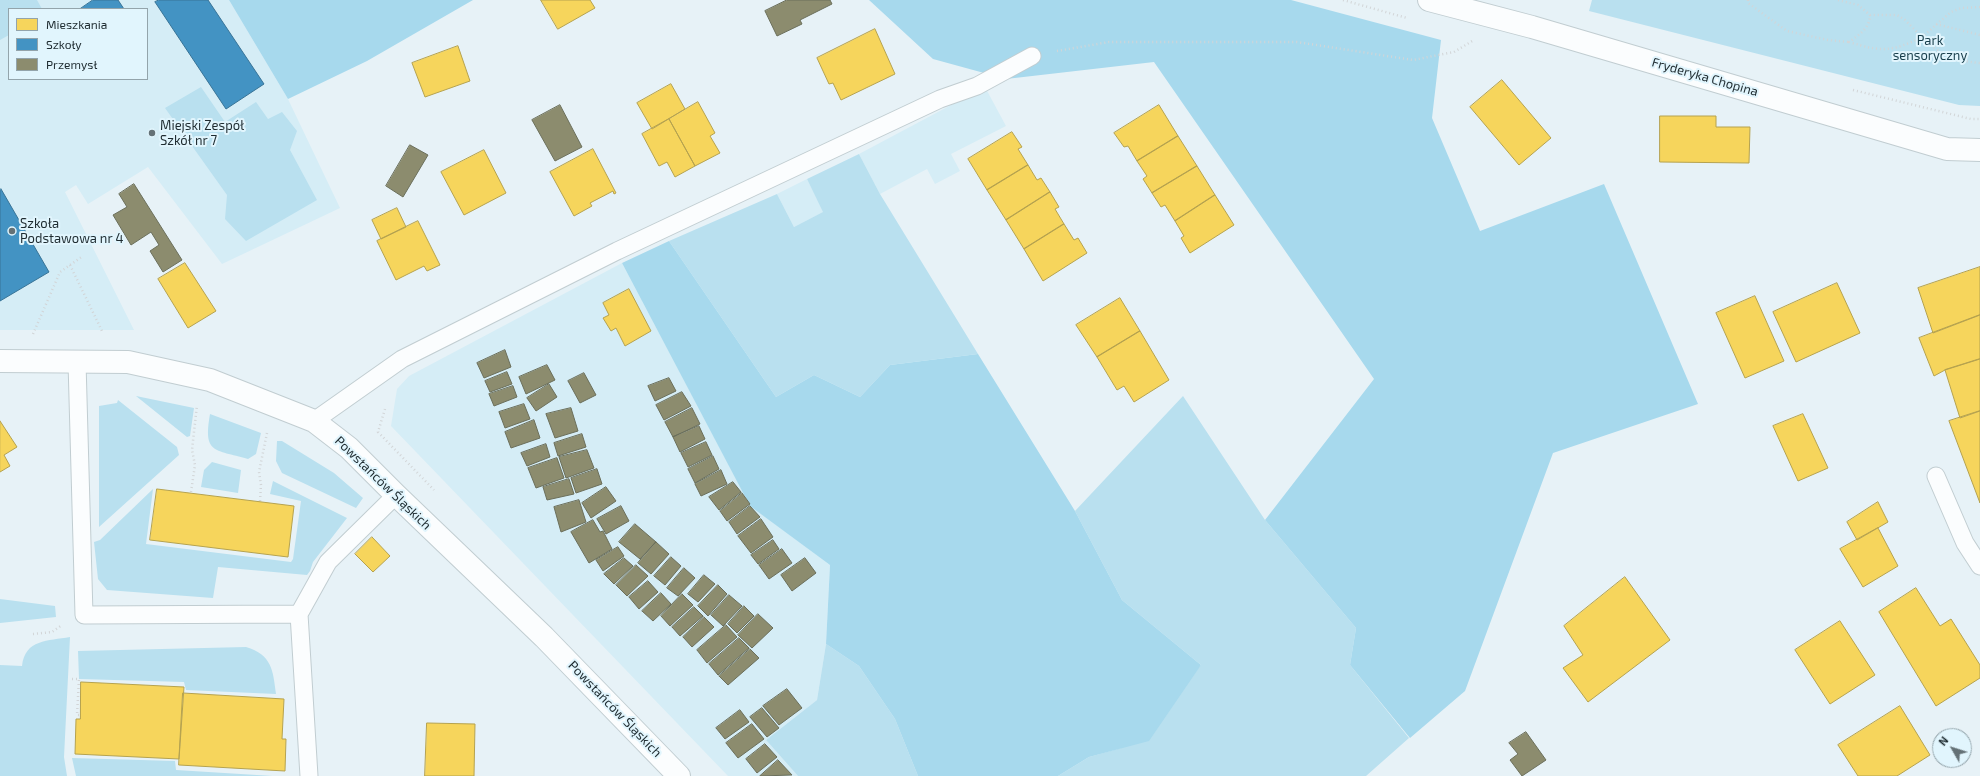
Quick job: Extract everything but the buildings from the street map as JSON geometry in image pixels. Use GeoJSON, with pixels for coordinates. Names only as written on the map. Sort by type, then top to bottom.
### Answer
{"type":"FeatureCollection","features":[{"type":"Feature","properties":{"kind":"street","name":"Fryderyka Chopina"},"geometry":{"type":"LineString","coordinates":[[1429,0],[1496,18],[1947,149],[1980,150]]}},
{"type":"Feature","properties":{"kind":"street","name":"Powstańców Śląskich"},"geometry":{"type":"LineString","coordinates":[[0,361],[128,362],[210,380],[314,421],[349,448],[396,495],[544,636],[679,776]]}},
{"type":"Feature","properties":{"kind":"lane"},"geometry":{"type":"LineString","coordinates":[[314,421],[402,359],[617,251],[940,99],[977,86],[1032,56]]}},
{"type":"Feature","properties":{"kind":"lane"},"geometry":{"type":"LineString","coordinates":[[77,362],[84,615],[299,614]]}},
{"type":"Feature","properties":{"kind":"lane"},"geometry":{"type":"LineString","coordinates":[[1936,476],[1965,543],[1980,566]]}},
{"type":"Feature","properties":{"kind":"lane"},"geometry":{"type":"LineString","coordinates":[[308,776],[299,614],[328,562],[396,495]]}},
{"type":"Feature","properties":{"kind":"path"},"geometry":{"type":"LineString","coordinates":[[1748,0],[1748,3],[1787,31],[1828,40],[1849,42],[1871,49],[1890,50],[1922,37],[1951,12],[1961,8],[1980,7]]}},
{"type":"Feature","properties":{"kind":"path"},"geometry":{"type":"LineString","coordinates":[[1838,0],[1858,5],[1870,15],[1897,15],[1906,20],[1936,51],[1961,62],[1980,64]]}},
{"type":"Feature","properties":{"kind":"path"},"geometry":{"type":"LineString","coordinates":[[1849,42],[1863,32],[1870,20],[1870,15]]}},
{"type":"Feature","properties":{"kind":"path"},"geometry":{"type":"LineString","coordinates":[[1032,56],[1109,42],[1289,42],[1413,60],[1454,52],[1479,37],[1496,18]]}},
{"type":"Feature","properties":{"kind":"path"},"geometry":{"type":"LineString","coordinates":[[1936,24],[1980,35]]}},
{"type":"Feature","properties":{"kind":"path"},"geometry":{"type":"LineString","coordinates":[[31,338],[60,272],[83,256]]}},
{"type":"Feature","properties":{"kind":"path"},"geometry":{"type":"LineString","coordinates":[[70,265],[103,334]]}},
{"type":"Feature","properties":{"kind":"path"},"geometry":{"type":"LineString","coordinates":[[191,492],[194,465],[192,450],[197,403]]}},
{"type":"Feature","properties":{"kind":"path"},"geometry":{"type":"LineString","coordinates":[[260,501],[260,472],[268,426]]}},
{"type":"Feature","properties":{"kind":"path"},"geometry":{"type":"LineString","coordinates":[[33,634],[52,632],[68,620],[84,615]]}},
{"type":"Feature","properties":{"kind":"path"},"geometry":{"type":"LineString","coordinates":[[72,679],[79,678],[77,715],[80,715]]}},
{"type":"Feature","properties":{"kind":"shaded area","name":"Miejski Zespół Szkół nr 7"},"geometry":{"type":"Polygon","coordinates":[[[0,0],[229,0],[288,99],[340,208],[222,264],[148,167],[88,204],[76,185],[65,192],[134,330],[0,330],[0,0]]]}},
{"type":"Feature","properties":{"kind":"shaded area"},"geometry":{"type":"Polygon","coordinates":[[[229,0],[473,0],[367,61],[288,99],[229,0]]]}},
{"type":"Feature","properties":{"kind":"shaded area"},"geometry":{"type":"Polygon","coordinates":[[[869,0],[1291,0],[1441,40],[1432,118],[1480,231],[1604,184],[1698,404],[1553,453],[1465,691],[1410,738],[1350,665],[1356,628],[1265,520],[1374,379],[1154,62],[1006,79],[933,59],[869,0]]]}},
{"type":"Feature","properties":{"kind":"shaded area"},"geometry":{"type":"Polygon","coordinates":[[[985,87],[1006,126],[951,154],[960,171],[935,184],[927,169],[880,194],[859,154],[985,87]]]}},
{"type":"Feature","properties":{"kind":"shaded area"},"geometry":{"type":"Polygon","coordinates":[[[807,179],[824,212],[794,227],[777,194],[807,179]]]}},
{"type":"Feature","properties":{"kind":"shaded area"},"geometry":{"type":"Polygon","coordinates":[[[669,241],[776,397],[814,375],[860,397],[890,365],[978,354],[1075,511],[1122,600],[1201,665],[1149,741],[1089,757],[1058,776],[918,776],[895,719],[859,666],[826,644],[830,565],[750,506],[622,263],[669,241]]]}},
{"type":"Feature","properties":{"kind":"shaded area"},"geometry":{"type":"Polygon","coordinates":[[[622,263],[750,505],[830,565],[826,644],[817,700],[766,740],[798,776],[728,776],[391,426],[397,389],[409,376],[622,263]]]}},
{"type":"Feature","properties":{"kind":"green space"},"geometry":{"type":"Polygon","coordinates":[[[0,0],[37,0],[41,8],[8,8],[8,36],[0,40],[0,0]]]}},
{"type":"Feature","properties":{"kind":"green space","name":"Park sensoryczny"},"geometry":{"type":"Polygon","coordinates":[[[1592,0],[1980,0],[1980,106],[1959,105],[1589,11],[1592,0]]]}},
{"type":"Feature","properties":{"kind":"green space"},"geometry":{"type":"Polygon","coordinates":[[[201,87],[225,122],[256,102],[268,119],[282,112],[297,131],[290,150],[317,200],[246,241],[225,219],[227,195],[165,108],[201,87]]]}},
{"type":"Feature","properties":{"kind":"green space"},"geometry":{"type":"Polygon","coordinates":[[[859,154],[880,194],[978,354],[890,365],[860,397],[814,375],[776,397],[669,241],[777,194],[794,227],[823,212],[807,179],[859,154]]]}},
{"type":"Feature","properties":{"kind":"green space"},"geometry":{"type":"Polygon","coordinates":[[[136,396],[194,408],[190,436],[187,437],[136,396]]]}},
{"type":"Feature","properties":{"kind":"green space"},"geometry":{"type":"Polygon","coordinates":[[[1183,396],[1265,520],[1356,628],[1350,665],[1409,738],[1366,776],[1058,776],[1089,757],[1121,748],[1201,665],[1122,600],[1075,511],[1183,396]]]}},
{"type":"Feature","properties":{"kind":"green space"},"geometry":{"type":"Polygon","coordinates":[[[118,400],[177,447],[179,455],[99,527],[99,406],[117,403],[118,400]]]}},
{"type":"Feature","properties":{"kind":"green space"},"geometry":{"type":"Polygon","coordinates":[[[210,414],[261,433],[256,454],[248,459],[219,451],[214,448],[210,443],[208,436],[210,414]]]}},
{"type":"Feature","properties":{"kind":"green space"},"geometry":{"type":"Polygon","coordinates":[[[277,441],[282,441],[334,473],[363,498],[356,508],[282,473],[276,461],[277,441]]]}},
{"type":"Feature","properties":{"kind":"green space"},"geometry":{"type":"Polygon","coordinates":[[[212,462],[241,470],[238,493],[201,487],[204,470],[212,462]]]}},
{"type":"Feature","properties":{"kind":"green space"},"geometry":{"type":"Polygon","coordinates":[[[273,481],[347,518],[313,562],[307,575],[218,567],[213,598],[107,590],[98,579],[94,542],[100,540],[153,489],[146,544],[291,562],[293,559],[301,501],[270,494],[273,481]]]}},
{"type":"Feature","properties":{"kind":"green space"},"geometry":{"type":"Polygon","coordinates":[[[0,599],[55,606],[56,617],[0,623],[0,599]]]}},
{"type":"Feature","properties":{"kind":"green space"},"geometry":{"type":"Polygon","coordinates":[[[70,637],[64,757],[67,776],[0,776],[0,665],[22,666],[24,657],[33,646],[46,641],[70,637]]]}},
{"type":"Feature","properties":{"kind":"green space"},"geometry":{"type":"Polygon","coordinates":[[[826,644],[859,666],[895,719],[918,776],[798,776],[766,740],[817,700],[826,644]]]}},
{"type":"Feature","properties":{"kind":"green space"},"geometry":{"type":"Polygon","coordinates":[[[246,647],[261,654],[270,664],[276,694],[186,690],[184,682],[79,679],[78,651],[246,647]]]}},
{"type":"Feature","properties":{"kind":"green space"},"geometry":{"type":"Polygon","coordinates":[[[72,758],[175,761],[176,770],[273,776],[76,776],[72,758]]]}},
{"type":"Feature","properties":{"kind":"place","name":"Miejski Zespół Szkół nr 7"},"geometry":{"type":"Point","coordinates":[152,133]}},
{"type":"Feature","properties":{"kind":"place","name":"Szkoła Podstawowa nr 4"},"geometry":{"type":"Point","coordinates":[12,231]}}]}
